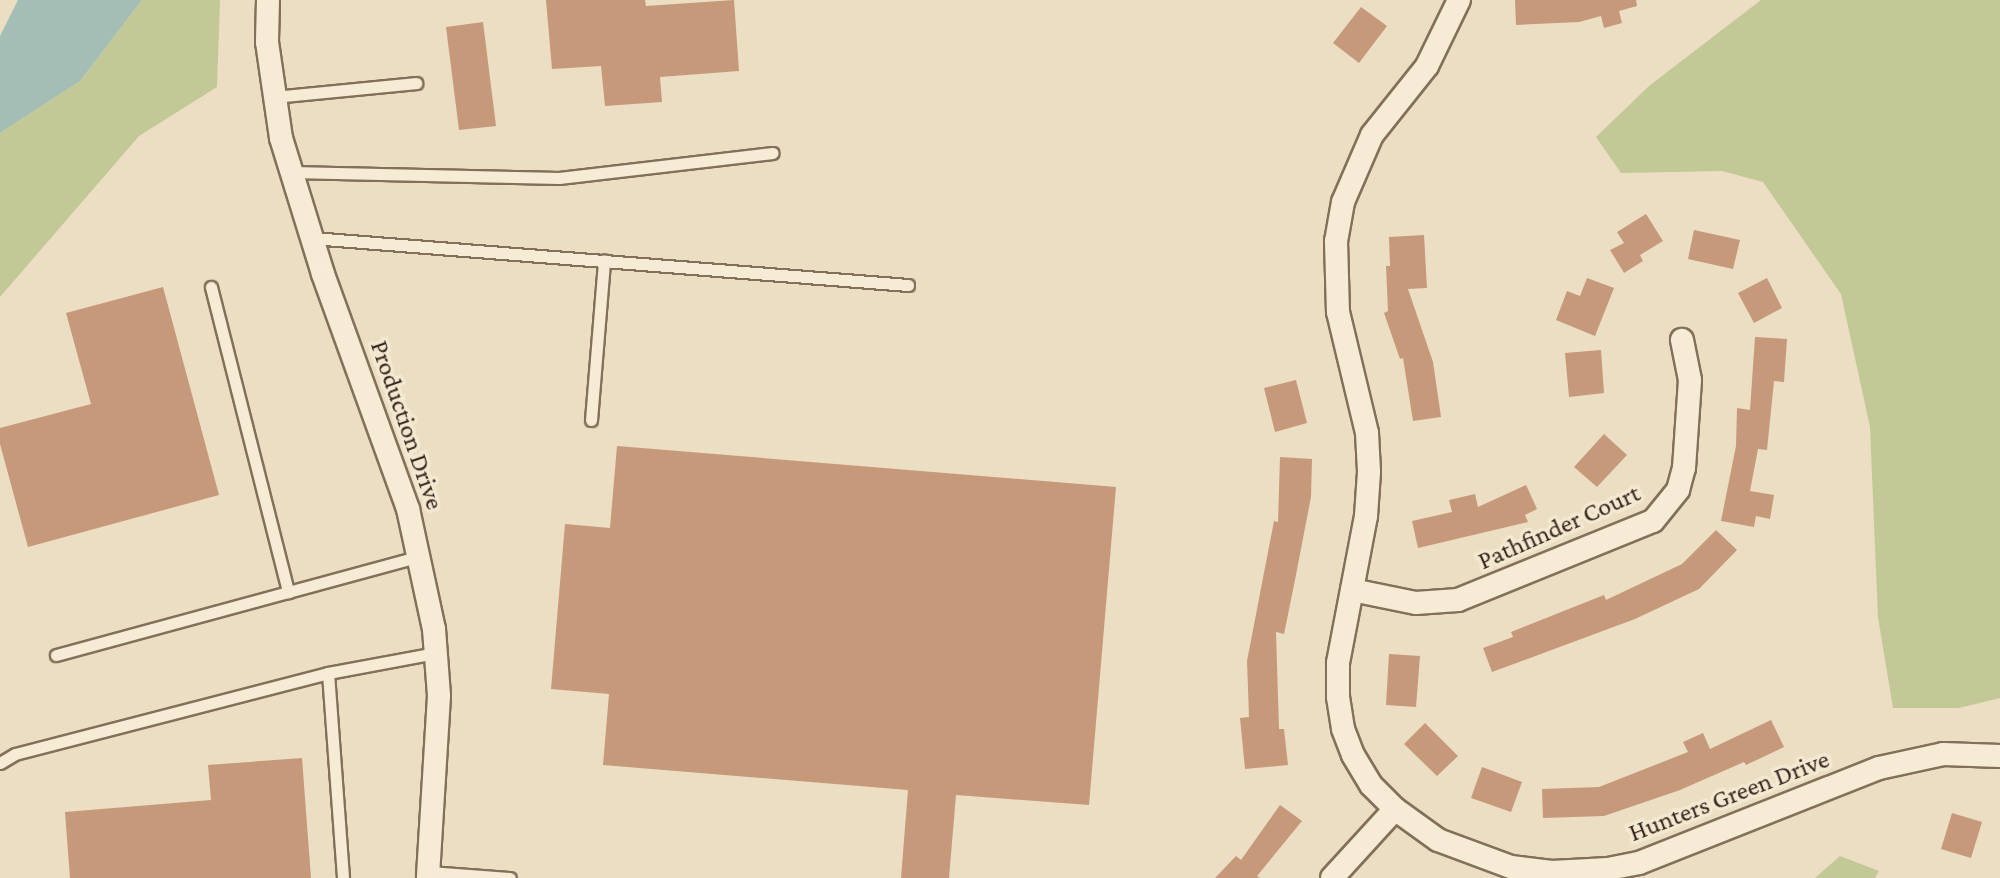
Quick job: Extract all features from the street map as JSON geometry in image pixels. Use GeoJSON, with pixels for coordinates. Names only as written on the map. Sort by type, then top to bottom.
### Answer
{"type":"FeatureCollection","features":[{"type":"Feature","properties":{"kind":"street","name":"Production Drive"},"geometry":{"type":"LineString","coordinates":[[268,0],[267,42],[273,97],[291,172],[380,423],[421,556],[436,653],[439,696],[428,875]]}},
{"type":"Feature","properties":{"kind":"street","name":"Hunters Green Drive"},"geometry":{"type":"LineString","coordinates":[[1459,0],[1427,66],[1372,135],[1340,215],[1336,241],[1338,312],[1367,433],[1369,472],[1366,516],[1338,663],[1343,729],[1371,785],[1395,809],[1438,840],[1511,867],[1552,872],[1640,870],[1879,768],[1943,754],[2000,756]]}},
{"type":"Feature","properties":{"kind":"street","name":"Pathfinder Court"},"geometry":{"type":"LineString","coordinates":[[1352,590],[1416,603],[1458,600],[1653,521],[1678,490],[1684,468],[1690,380],[1682,340]]}},
{"type":"Feature","properties":{"kind":"street"},"geometry":{"type":"LineString","coordinates":[[1332,878],[1395,809]]}},
{"type":"Feature","properties":{"kind":"lane"},"geometry":{"type":"LineString","coordinates":[[273,97],[416,83]]}},
{"type":"Feature","properties":{"kind":"lane"},"geometry":{"type":"LineString","coordinates":[[291,172],[559,178],[773,153]]}},
{"type":"Feature","properties":{"kind":"lane"},"geometry":{"type":"LineString","coordinates":[[312,238],[908,285]]}},
{"type":"Feature","properties":{"kind":"lane"},"geometry":{"type":"LineString","coordinates":[[591,420],[604,261]]}},
{"type":"Feature","properties":{"kind":"lane"},"geometry":{"type":"LineString","coordinates":[[211,287],[288,592]]}},
{"type":"Feature","properties":{"kind":"lane"},"geometry":{"type":"LineString","coordinates":[[56,655],[421,556]]}},
{"type":"Feature","properties":{"kind":"lane"},"geometry":{"type":"LineString","coordinates":[[0,763],[15,754],[328,673],[436,653]]}},
{"type":"Feature","properties":{"kind":"lane"},"geometry":{"type":"LineString","coordinates":[[328,673],[343,878]]}},
{"type":"Feature","properties":{"kind":"lane"},"geometry":{"type":"LineString","coordinates":[[428,875],[510,878]]}},
{"type":"Feature","properties":{"kind":"green space"},"geometry":{"type":"Polygon","coordinates":[[[142,0],[220,0],[217,87],[139,136],[0,297],[0,133],[80,81],[142,0]]]}},
{"type":"Feature","properties":{"kind":"green space"},"geometry":{"type":"Polygon","coordinates":[[[1761,0],[2000,0],[2000,698],[1959,708],[1893,708],[1878,617],[1870,427],[1841,294],[1763,182],[1722,171],[1621,173],[1596,137],[1649,86],[1761,0]]]}},
{"type":"Feature","properties":{"kind":"green space"},"geometry":{"type":"Polygon","coordinates":[[[1840,856],[1879,871],[1875,878],[1815,878],[1840,856]]]}},
{"type":"Feature","properties":{"kind":"water"},"geometry":{"type":"Polygon","coordinates":[[[18,0],[142,0],[80,81],[0,133],[0,36],[18,0]]]}},
{"type":"Feature","properties":{"kind":"building"},"geometry":{"type":"Polygon","coordinates":[[[546,0],[645,0],[646,6],[734,0],[739,71],[660,77],[662,102],[605,106],[601,66],[552,69],[546,0]]]}},
{"type":"Feature","properties":{"kind":"building"},"geometry":{"type":"Polygon","coordinates":[[[1515,0],[1636,0],[1637,6],[1619,11],[1622,23],[1604,28],[1601,16],[1579,22],[1516,25],[1515,0]]]}},
{"type":"Feature","properties":{"kind":"building"},"geometry":{"type":"Polygon","coordinates":[[[1361,7],[1387,26],[1359,63],[1333,43],[1361,7]]]}},
{"type":"Feature","properties":{"kind":"building"},"geometry":{"type":"Polygon","coordinates":[[[483,22],[496,126],[459,130],[446,27],[483,22]]]}},
{"type":"Feature","properties":{"kind":"building"},"geometry":{"type":"Polygon","coordinates":[[[1646,214],[1663,241],[1640,255],[1643,261],[1624,273],[1610,250],[1624,243],[1617,232],[1646,214]]]}},
{"type":"Feature","properties":{"kind":"building"},"geometry":{"type":"Polygon","coordinates":[[[1694,230],[1740,240],[1733,269],[1688,259],[1694,230]]]}},
{"type":"Feature","properties":{"kind":"building"},"geometry":{"type":"Polygon","coordinates":[[[1424,235],[1427,288],[1408,289],[1433,362],[1441,417],[1413,421],[1403,358],[1400,359],[1384,313],[1388,311],[1386,266],[1390,266],[1389,237],[1424,235]]]}},
{"type":"Feature","properties":{"kind":"building"},"geometry":{"type":"Polygon","coordinates":[[[1587,278],[1614,288],[1595,336],[1556,320],[1567,291],[1580,296],[1587,278]]]}},
{"type":"Feature","properties":{"kind":"building"},"geometry":{"type":"Polygon","coordinates":[[[1767,278],[1782,308],[1754,323],[1738,293],[1767,278]]]}},
{"type":"Feature","properties":{"kind":"building"},"geometry":{"type":"Polygon","coordinates":[[[163,287],[219,495],[28,547],[0,444],[0,428],[91,404],[66,313],[163,287]]]}},
{"type":"Feature","properties":{"kind":"building"},"geometry":{"type":"Polygon","coordinates":[[[1755,337],[1787,339],[1784,382],[1774,381],[1767,450],[1758,449],[1750,491],[1774,495],[1770,519],[1756,516],[1754,527],[1721,521],[1736,446],[1737,408],[1750,410],[1755,337]]]}},
{"type":"Feature","properties":{"kind":"building"},"geometry":{"type":"Polygon","coordinates":[[[1601,350],[1604,393],[1569,397],[1565,353],[1601,350]]]}},
{"type":"Feature","properties":{"kind":"building"},"geometry":{"type":"Polygon","coordinates":[[[1296,380],[1307,423],[1275,432],[1264,388],[1296,380]]]}},
{"type":"Feature","properties":{"kind":"building"},"geometry":{"type":"Polygon","coordinates":[[[1604,434],[1627,455],[1597,487],[1574,467],[1604,434]]]}},
{"type":"Feature","properties":{"kind":"building"},"geometry":{"type":"Polygon","coordinates":[[[617,446],[1116,487],[1089,805],[956,795],[949,878],[901,878],[908,790],[603,765],[609,694],[551,689],[565,524],[610,528],[617,446]]]}},
{"type":"Feature","properties":{"kind":"building"},"geometry":{"type":"Polygon","coordinates":[[[1280,457],[1312,459],[1311,497],[1284,634],[1276,632],[1279,729],[1284,729],[1288,765],[1245,769],[1240,718],[1249,717],[1247,661],[1274,521],[1278,522],[1280,457]]]}},
{"type":"Feature","properties":{"kind":"building"},"geometry":{"type":"Polygon","coordinates":[[[1526,485],[1537,509],[1525,515],[1528,522],[1418,548],[1412,521],[1452,512],[1449,500],[1475,494],[1478,507],[1526,485]]]}},
{"type":"Feature","properties":{"kind":"building"},"geometry":{"type":"Polygon","coordinates":[[[1716,530],[1737,550],[1699,589],[1635,619],[1492,672],[1483,648],[1513,637],[1511,632],[1604,595],[1606,600],[1682,564],[1716,530]]]}},
{"type":"Feature","properties":{"kind":"building"},"geometry":{"type":"Polygon","coordinates":[[[1389,654],[1420,656],[1416,707],[1386,705],[1389,654]]]}},
{"type":"Feature","properties":{"kind":"building"},"geometry":{"type":"Polygon","coordinates":[[[1771,720],[1784,747],[1746,765],[1744,762],[1680,790],[1604,816],[1543,818],[1542,789],[1599,787],[1688,752],[1683,742],[1703,733],[1710,749],[1771,720]]]}},
{"type":"Feature","properties":{"kind":"building"},"geometry":{"type":"Polygon","coordinates":[[[1425,723],[1458,756],[1437,776],[1404,744],[1425,723]]]}},
{"type":"Feature","properties":{"kind":"building"},"geometry":{"type":"Polygon","coordinates":[[[302,758],[311,878],[70,878],[65,812],[211,800],[208,765],[302,758]]]}},
{"type":"Feature","properties":{"kind":"building"},"geometry":{"type":"Polygon","coordinates":[[[1482,767],[1522,782],[1511,812],[1471,798],[1482,767]]]}},
{"type":"Feature","properties":{"kind":"building"},"geometry":{"type":"Polygon","coordinates":[[[1280,805],[1302,821],[1257,876],[1260,878],[1215,878],[1236,856],[1241,860],[1280,805]]]}},
{"type":"Feature","properties":{"kind":"building"},"geometry":{"type":"Polygon","coordinates":[[[1952,813],[1982,822],[1971,858],[1941,849],[1952,813]]]}}]}
